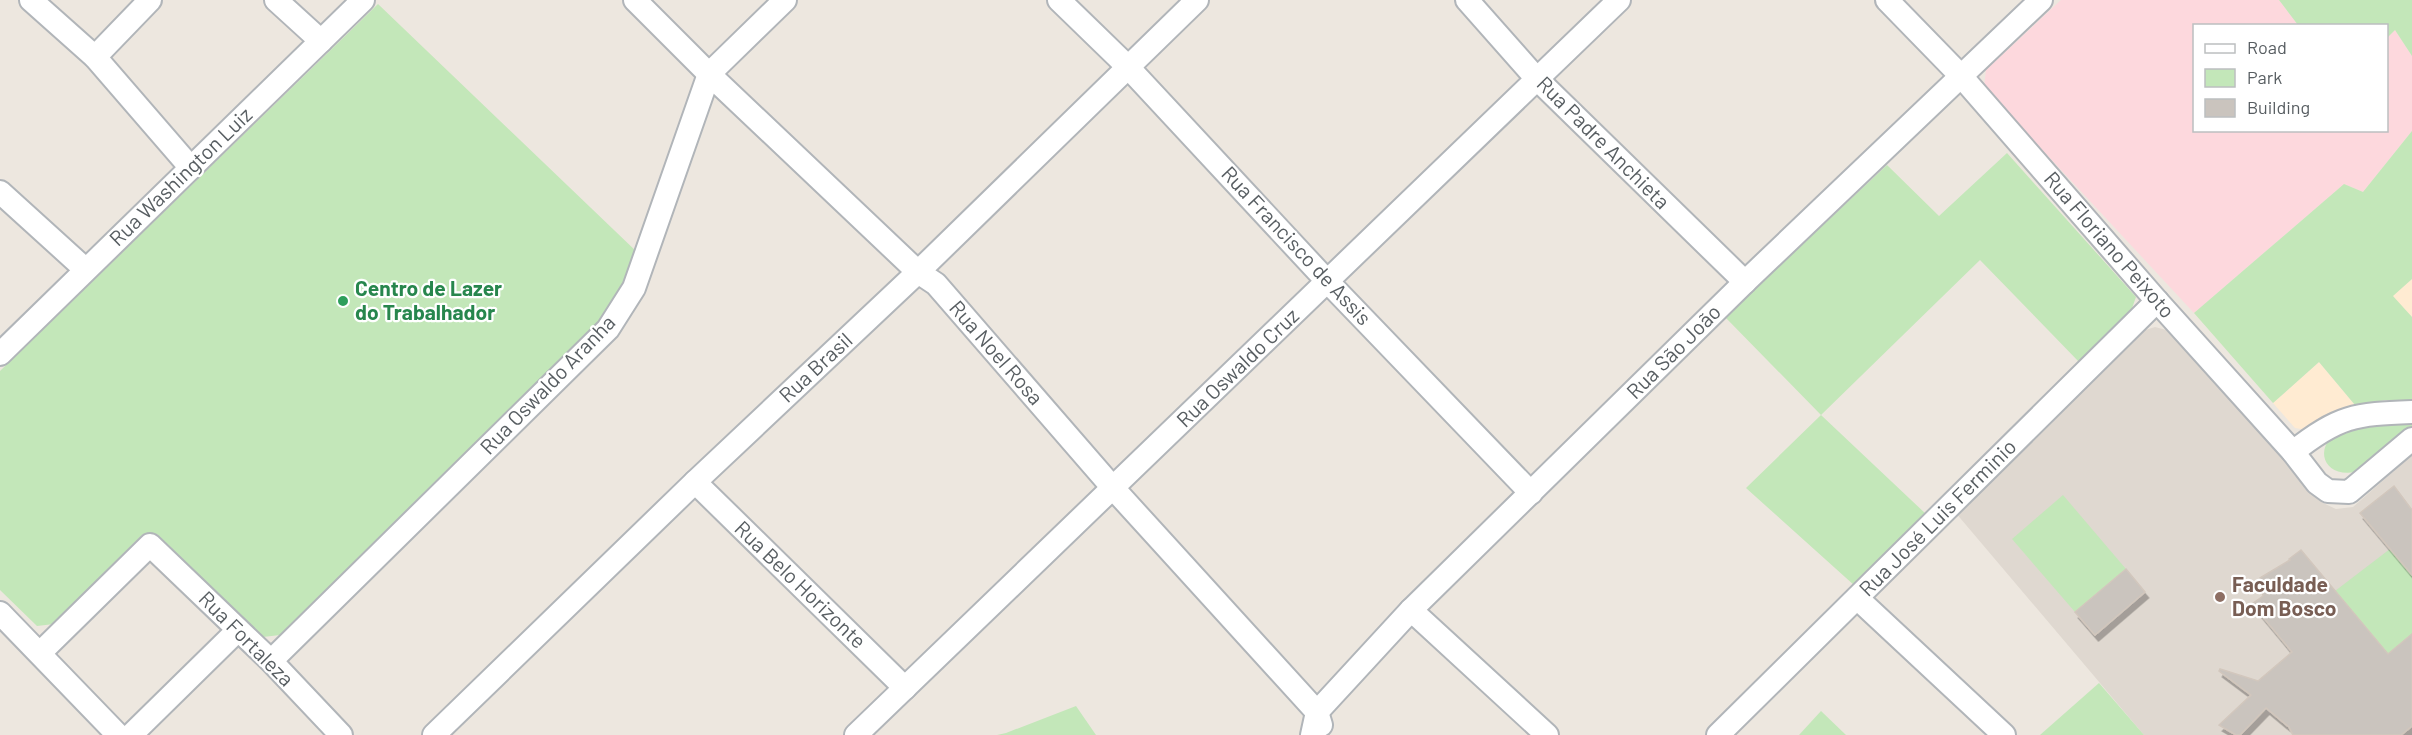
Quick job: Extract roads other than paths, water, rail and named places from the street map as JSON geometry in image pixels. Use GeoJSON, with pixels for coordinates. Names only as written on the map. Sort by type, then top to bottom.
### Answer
{"type":"FeatureCollection","features":[{"type":"Feature","properties":{"kind":"street"},"geometry":{"type":"LineString","coordinates":[[31,0],[95,57],[191,168]]}},
{"type":"Feature","properties":{"kind":"street"},"geometry":{"type":"LineString","coordinates":[[95,57],[150,0]]}},
{"type":"Feature","properties":{"kind":"street"},"geometry":{"type":"LineString","coordinates":[[276,0],[321,41]]}},
{"type":"Feature","properties":{"kind":"street","name":"Rua Washington Luiz"},"geometry":{"type":"LineString","coordinates":[[0,354],[363,0]]}},
{"type":"Feature","properties":{"kind":"street","name":"Rua Noel Rosa"},"geometry":{"type":"LineString","coordinates":[[635,0],[709,74],[918,272],[936,284],[1113,488],[1317,712],[1323,735]]}},
{"type":"Feature","properties":{"kind":"street","name":"Rua Oswaldo Aranha"},"geometry":{"type":"LineString","coordinates":[[271,661],[608,329],[634,288],[709,74],[785,0]]}},
{"type":"Feature","properties":{"kind":"street","name":"Rua Francisco de Assis"},"geometry":{"type":"LineString","coordinates":[[1059,0],[1127,66],[1531,493]]}},
{"type":"Feature","properties":{"kind":"street","name":"Rua Brasil"},"geometry":{"type":"LineString","coordinates":[[434,735],[695,482],[918,272],[1197,0]]}},
{"type":"Feature","properties":{"kind":"street","name":"Rua Padre Anchieta"},"geometry":{"type":"LineString","coordinates":[[1467,0],[1537,79],[1745,282]]}},
{"type":"Feature","properties":{"kind":"street","name":"Rua Oswaldo Cruz"},"geometry":{"type":"LineString","coordinates":[[856,735],[1619,0]]}},
{"type":"Feature","properties":{"kind":"street","name":"Rua Floriano Peixoto"},"geometry":{"type":"LineString","coordinates":[[1887,0],[1961,76],[2157,301],[2293,452],[2317,483],[2328,491],[2349,492],[2412,439]]}},
{"type":"Feature","properties":{"kind":"street","name":"Rua São João"},"geometry":{"type":"LineString","coordinates":[[1317,712],[1411,610],[1745,282],[2041,0]]}},
{"type":"Feature","properties":{"kind":"street"},"geometry":{"type":"LineString","coordinates":[[0,192],[85,269]]}},
{"type":"Feature","properties":{"kind":"street","name":"Rua José Luis Ferminio"},"geometry":{"type":"LineString","coordinates":[[1718,735],[2157,301]]}},
{"type":"Feature","properties":{"kind":"street"},"geometry":{"type":"LineString","coordinates":[[2293,452],[2317,433],[2338,422],[2363,414],[2412,412]]}},
{"type":"Feature","properties":{"kind":"street","name":"Rua Belo Horizonte"},"geometry":{"type":"LineString","coordinates":[[695,482],[905,688]]}},
{"type":"Feature","properties":{"kind":"street","name":"Rua Fortaleza"},"geometry":{"type":"LineString","coordinates":[[40,654],[150,545],[271,661],[341,735]]}},
{"type":"Feature","properties":{"kind":"street"},"geometry":{"type":"LineString","coordinates":[[1857,598],[2004,735]]}},
{"type":"Feature","properties":{"kind":"street"},"geometry":{"type":"LineString","coordinates":[[1411,610],[1547,735]]}},
{"type":"Feature","properties":{"kind":"street"},"geometry":{"type":"LineString","coordinates":[[0,613],[118,735]]}},
{"type":"Feature","properties":{"kind":"street"},"geometry":{"type":"LineString","coordinates":[[131,735],[238,630]]}},
{"type":"Feature","properties":{"kind":"street"},"geometry":{"type":"LineString","coordinates":[[1312,735],[1317,712]]}},
{"type":"Feature","properties":{"kind":"place","name":"Centro de Lazer do Trabalhador"},"geometry":{"type":"Point","coordinates":[343,301]}},
{"type":"Feature","properties":{"kind":"place","name":"Faculdade Dom Bosco"},"geometry":{"type":"Point","coordinates":[2220,597]}}]}
